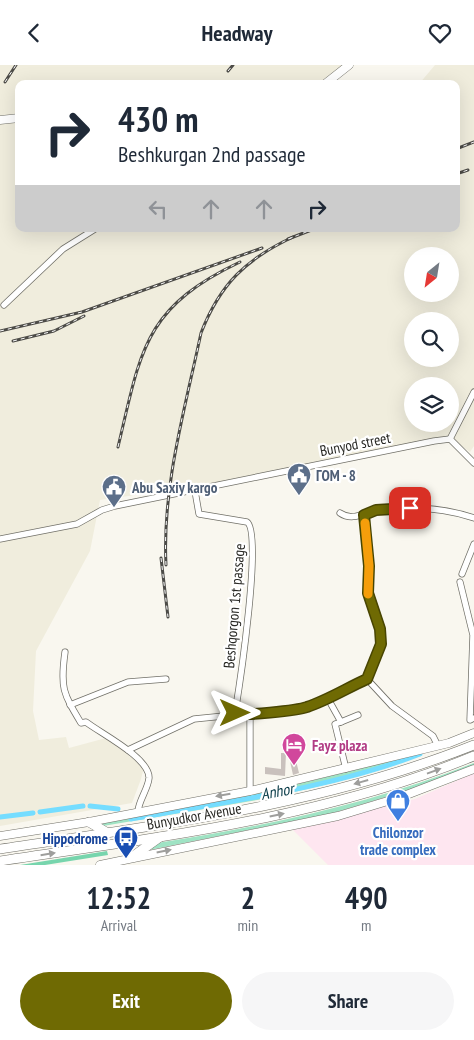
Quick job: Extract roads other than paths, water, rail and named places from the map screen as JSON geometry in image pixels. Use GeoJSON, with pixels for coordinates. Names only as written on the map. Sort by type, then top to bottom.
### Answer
{"type":"FeatureCollection","features":[{"type":"Feature","properties":{"kind":"main road","name":"Bunyudkor Avenue"},"geometry":{"type":"LineString","coordinates":[[0,849],[249,808],[344,787],[474,745]]}},
{"type":"Feature","properties":{"kind":"main road","name":"Bunyudkor Avenue"},"geometry":{"type":"LineString","coordinates":[[0,861],[251,821],[325,805],[381,789],[474,756]]}},
{"type":"Feature","properties":{"kind":"main road"},"geometry":{"type":"LineString","coordinates":[[249,808],[255,811],[256,815],[251,821]]}},
{"type":"Feature","properties":{"kind":"main road"},"geometry":{"type":"LineString","coordinates":[[89,822],[106,832]]}},
{"type":"Feature","properties":{"kind":"main road"},"geometry":{"type":"LineString","coordinates":[[132,857],[161,836]]}},
{"type":"Feature","properties":{"kind":"main road"},"geometry":{"type":"LineString","coordinates":[[76,837],[71,843],[74,849],[78,849]]}},
{"type":"Feature","properties":{"kind":"street"},"geometry":{"type":"LineString","coordinates":[[329,80],[349,65]]}},
{"type":"Feature","properties":{"kind":"street"},"geometry":{"type":"LineString","coordinates":[[0,120],[15,118]]}},
{"type":"Feature","properties":{"kind":"street"},"geometry":{"type":"LineString","coordinates":[[4,305],[63,249],[90,232]]}},
{"type":"Feature","properties":{"kind":"street"},"geometry":{"type":"LineString","coordinates":[[474,392],[450,439],[474,463]]}},
{"type":"Feature","properties":{"kind":"street","name":"Bunyod street"},"geometry":{"type":"LineString","coordinates":[[0,539],[77,524],[115,505],[195,491],[450,439]]}},
{"type":"Feature","properties":{"kind":"street","name":"Beshqorgon 1st passage"},"geometry":{"type":"LineString","coordinates":[[195,491],[199,514],[247,522],[251,524],[252,529],[252,576],[235,713]]}},
{"type":"Feature","properties":{"kind":"street"},"geometry":{"type":"LineString","coordinates":[[340,513],[345,517],[364,515],[376,510],[426,508],[452,510],[474,518]]}},
{"type":"Feature","properties":{"kind":"street"},"geometry":{"type":"LineString","coordinates":[[128,750],[183,723],[235,713],[238,716],[304,708],[367,679],[381,644],[380,629],[368,593],[369,566],[364,515]]}},
{"type":"Feature","properties":{"kind":"street"},"geometry":{"type":"LineString","coordinates":[[462,575],[474,544]]}},
{"type":"Feature","properties":{"kind":"street"},"geometry":{"type":"LineString","coordinates":[[460,582],[473,635],[470,720],[474,719]]}},
{"type":"Feature","properties":{"kind":"street"},"geometry":{"type":"LineString","coordinates":[[65,652],[61,679],[70,705],[81,723],[86,722],[128,750],[146,768],[149,777],[138,811]]}},
{"type":"Feature","properties":{"kind":"street"},"geometry":{"type":"LineString","coordinates":[[70,705],[128,682],[166,679]]}},
{"type":"Feature","properties":{"kind":"street"},"geometry":{"type":"LineString","coordinates":[[367,679],[392,706],[433,736],[438,746]]}},
{"type":"Feature","properties":{"kind":"street"},"geometry":{"type":"LineString","coordinates":[[327,697],[341,722]]}},
{"type":"Feature","properties":{"kind":"street"},"geometry":{"type":"LineString","coordinates":[[250,715],[250,791]]}},
{"type":"Feature","properties":{"kind":"street"},"geometry":{"type":"LineString","coordinates":[[346,769],[336,724],[358,715]]}},
{"type":"Feature","properties":{"kind":"street","name":"Bunyudkor Avenue"},"geometry":{"type":"LineString","coordinates":[[0,836],[89,822],[138,811],[250,791],[438,746],[474,733]]}},
{"type":"Feature","properties":{"kind":"street","name":"Bunyudkor Avenue"},"geometry":{"type":"LineString","coordinates":[[100,865],[338,815],[410,794],[474,769]]}},
{"type":"Feature","properties":{"kind":"waterway","name":"Anhor"},"geometry":{"type":"LineString","coordinates":[[131,819],[315,785],[386,766],[420,754]]}},
{"type":"Feature","properties":{"kind":"waterway","name":"Anhor"},"geometry":{"type":"LineString","coordinates":[[40,812],[83,806]]}},
{"type":"Feature","properties":{"kind":"waterway","name":"Anhor"},"geometry":{"type":"LineString","coordinates":[[90,806],[118,809]]}},
{"type":"Feature","properties":{"kind":"waterway","name":"Anhor"},"geometry":{"type":"LineString","coordinates":[[0,817],[33,813]]}},
{"type":"Feature","properties":{"kind":"railway"},"geometry":{"type":"LineString","coordinates":[[5,82],[16,65]]}},
{"type":"Feature","properties":{"kind":"railway"},"geometry":{"type":"LineString","coordinates":[[228,71],[233,65]]}},
{"type":"Feature","properties":{"kind":"railway"},"geometry":{"type":"LineString","coordinates":[[460,147],[474,142]]}},
{"type":"Feature","properties":{"kind":"railway"},"geometry":{"type":"LineString","coordinates":[[460,173],[468,170]]}},
{"type":"Feature","properties":{"kind":"railway"},"geometry":{"type":"LineString","coordinates":[[288,239],[306,232]]}},
{"type":"Feature","properties":{"kind":"railway"},"geometry":{"type":"LineString","coordinates":[[166,565],[166,536],[171,477],[201,333],[217,300],[237,275],[261,254],[293,237]]}},
{"type":"Feature","properties":{"kind":"railway"},"geometry":{"type":"LineString","coordinates":[[0,331],[82,312],[262,248]]}},
{"type":"Feature","properties":{"kind":"railway"},"geometry":{"type":"LineString","coordinates":[[118,447],[133,384],[141,358],[151,336],[165,315],[183,297],[208,279],[240,262]]}},
{"type":"Feature","properties":{"kind":"railway"},"geometry":{"type":"LineString","coordinates":[[13,341],[54,331],[84,316]]}},
{"type":"Feature","properties":{"kind":"railway"},"geometry":{"type":"LineString","coordinates":[[161,558],[168,617]]}},
{"type":"Feature","properties":{"kind":"place","name":"ГОМ - 8"},"geometry":{"type":"Point","coordinates":[299,496]}},
{"type":"Feature","properties":{"kind":"place","name":"Abu Saxiy kargo"},"geometry":{"type":"Point","coordinates":[114,508]}},
{"type":"Feature","properties":{"kind":"place","name":"Fayz plaza"},"geometry":{"type":"Point","coordinates":[294,766]}},
{"type":"Feature","properties":{"kind":"place","name":"Chilonzor trade complex"},"geometry":{"type":"Point","coordinates":[398,822]}},
{"type":"Feature","properties":{"kind":"place","name":"Hippodrome"},"geometry":{"type":"Point","coordinates":[126,859]}}]}
